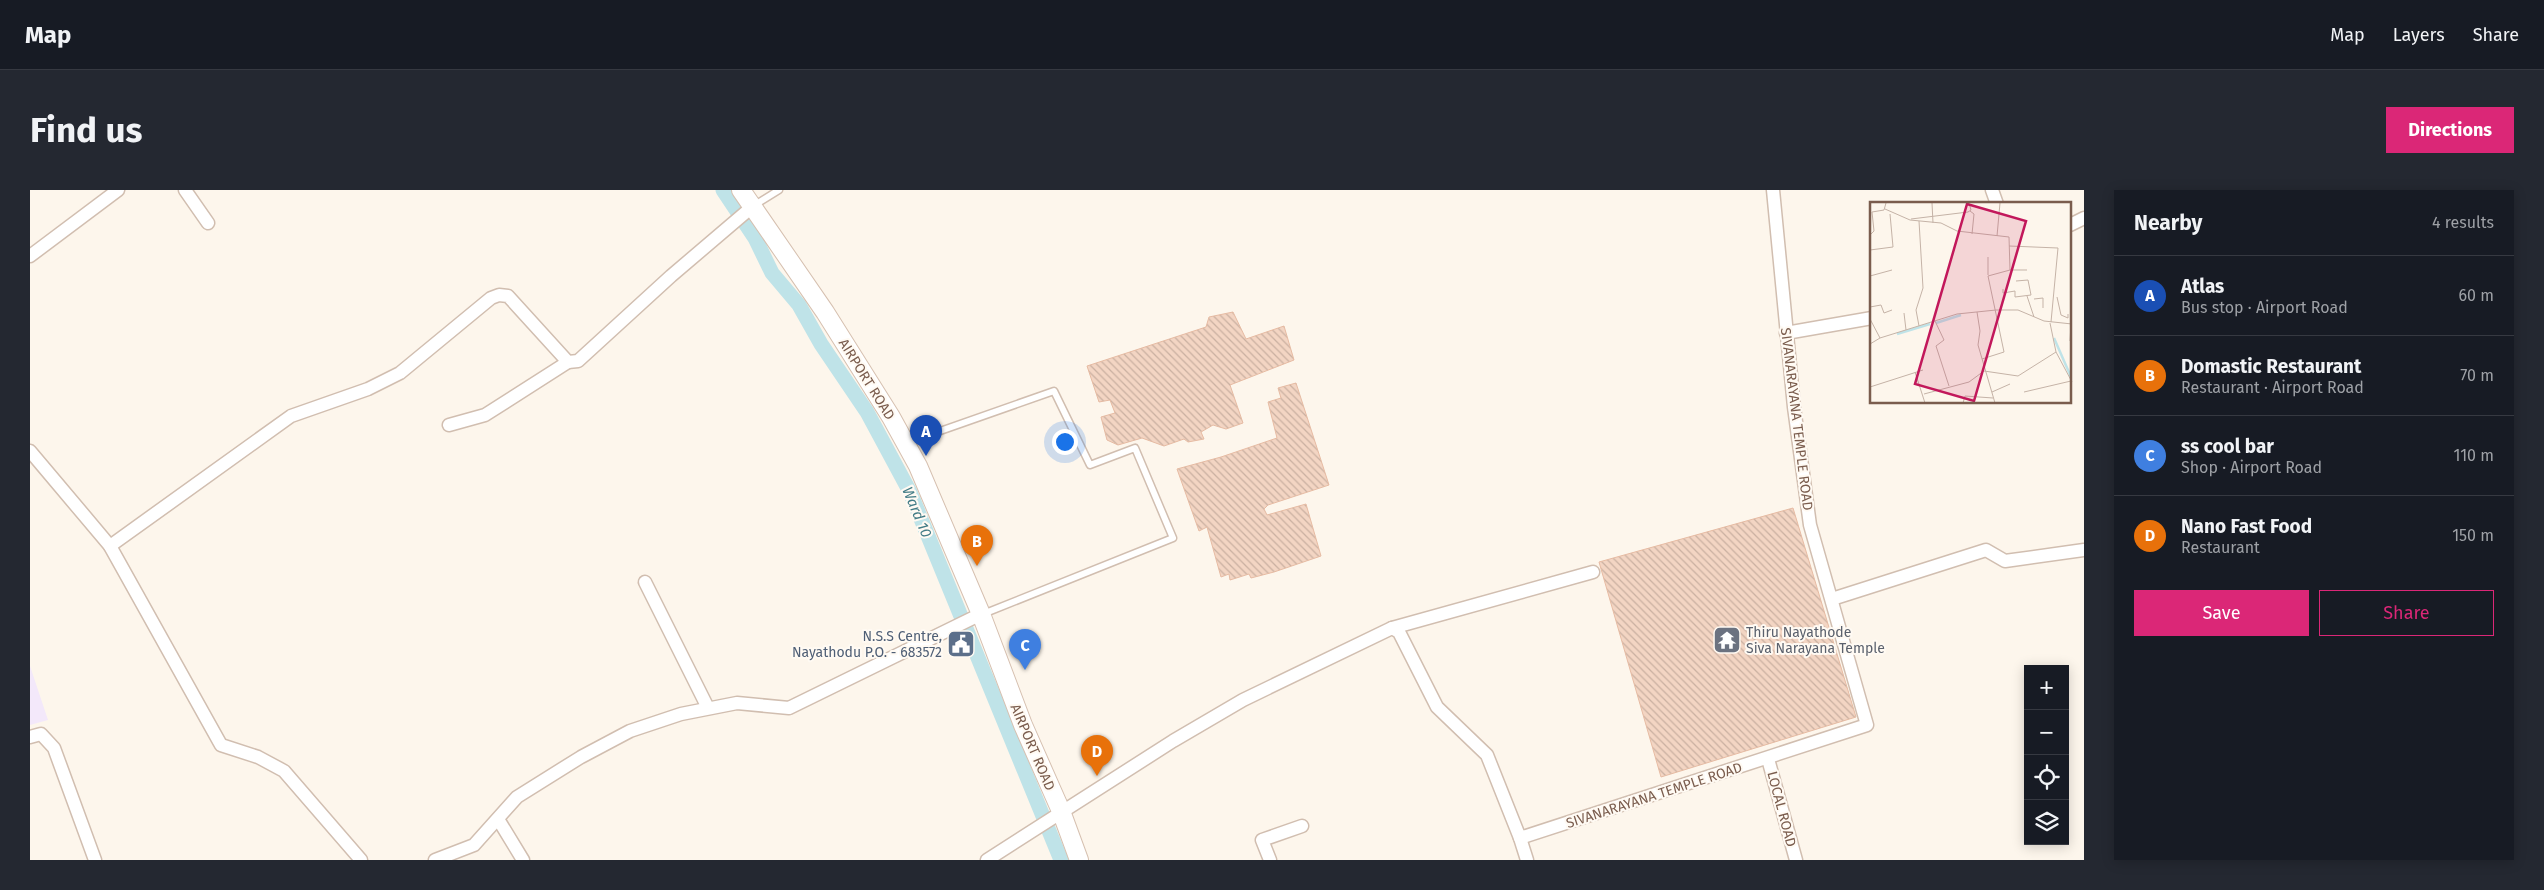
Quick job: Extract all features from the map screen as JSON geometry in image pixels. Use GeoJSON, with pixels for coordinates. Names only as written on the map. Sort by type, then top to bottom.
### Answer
{"type":"FeatureCollection","features":[{"type":"Feature","properties":{"kind":"main road","name":"AIRPORT ROAD"},"geometry":{"type":"LineString","coordinates":[[741,190],[825,312],[918,466],[1057,814],[1079,860]]}},
{"type":"Feature","properties":{"kind":"street"},"geometry":{"type":"LineString","coordinates":[[30,256],[118,190]]}},
{"type":"Feature","properties":{"kind":"street"},"geometry":{"type":"LineString","coordinates":[[185,190],[208,224]]}},
{"type":"Feature","properties":{"kind":"street","name":"SIVANARAYANA TEMPLE ROAD"},"geometry":{"type":"LineString","coordinates":[[1520,838],[1868,725],[1810,526],[1786,333],[1773,190]]}},
{"type":"Feature","properties":{"kind":"street"},"geometry":{"type":"LineString","coordinates":[[1992,190],[1996,202]]}},
{"type":"Feature","properties":{"kind":"street"},"geometry":{"type":"LineString","coordinates":[[449,425],[485,415],[568,362],[578,361],[671,276],[752,207]]}},
{"type":"Feature","properties":{"kind":"street"},"geometry":{"type":"LineString","coordinates":[[2072,224],[2084,218]]}},
{"type":"Feature","properties":{"kind":"street"},"geometry":{"type":"LineString","coordinates":[[110,546],[292,416],[368,389],[400,373],[492,298],[499,295],[508,296],[568,362]]}},
{"type":"Feature","properties":{"kind":"street"},"geometry":{"type":"LineString","coordinates":[[1786,333],[1870,318]]}},
{"type":"Feature","properties":{"kind":"street"},"geometry":{"type":"LineString","coordinates":[[30,451],[110,546],[221,746],[258,757],[284,771],[361,860]]}},
{"type":"Feature","properties":{"kind":"street"},"geometry":{"type":"LineString","coordinates":[[1832,599],[1986,550],[2004,560],[2084,550]]}},
{"type":"Feature","properties":{"kind":"street"},"geometry":{"type":"LineString","coordinates":[[987,860],[1173,741],[1243,700],[1392,628],[1594,572]]}},
{"type":"Feature","properties":{"kind":"street"},"geometry":{"type":"LineString","coordinates":[[645,582],[708,708]]}},
{"type":"Feature","properties":{"kind":"street"},"geometry":{"type":"LineString","coordinates":[[435,860],[474,845],[517,798],[581,757],[630,731],[680,714],[708,708],[737,704],[789,708],[979,616]]}},
{"type":"Feature","properties":{"kind":"street"},"geometry":{"type":"LineString","coordinates":[[1392,628],[1399,632],[1437,707],[1487,755],[1527,860]]}},
{"type":"Feature","properties":{"kind":"street"},"geometry":{"type":"LineString","coordinates":[[30,737],[41,734],[54,748],[95,860]]}},
{"type":"Feature","properties":{"kind":"street","name":"LOCAL ROAD"},"geometry":{"type":"LineString","coordinates":[[1768,759],[1796,860]]}},
{"type":"Feature","properties":{"kind":"street"},"geometry":{"type":"LineString","coordinates":[[498,819],[523,860]]}},
{"type":"Feature","properties":{"kind":"street"},"geometry":{"type":"LineString","coordinates":[[1270,860],[1262,840],[1302,826]]}},
{"type":"Feature","properties":{"kind":"lane"},"geometry":{"type":"LineString","coordinates":[[752,207],[779,190]]}},
{"type":"Feature","properties":{"kind":"lane"},"geometry":{"type":"LineString","coordinates":[[905,443],[1054,391],[1090,465],[1135,448],[1173,538],[979,616]]}},
{"type":"Feature","properties":{"kind":"shaded area"},"geometry":{"type":"Polygon","coordinates":[[[30,666],[48,720],[30,725],[30,666]]]}},
{"type":"Feature","properties":{"kind":"building"},"geometry":{"type":"Polygon","coordinates":[[[1233,312],[1246,339],[1284,326],[1294,360],[1230,385],[1243,423],[1226,429],[1213,425],[1201,432],[1204,439],[1188,442],[1184,439],[1164,446],[1142,438],[1118,445],[1107,440],[1101,417],[1115,413],[1110,400],[1099,402],[1087,366],[1206,327],[1209,317],[1233,312]]]}},
{"type":"Feature","properties":{"kind":"building"},"geometry":{"type":"Polygon","coordinates":[[[1296,383],[1329,485],[1268,505],[1264,509],[1267,515],[1306,504],[1321,556],[1251,578],[1249,574],[1230,580],[1229,574],[1221,577],[1207,527],[1199,531],[1177,469],[1221,457],[1277,438],[1268,402],[1281,398],[1278,388],[1296,383]]]}},
{"type":"Feature","properties":{"kind":"building","name":"Thiru Nayathode Siva Narayana Temple"},"geometry":{"type":"Polygon","coordinates":[[[1793,508],[1856,717],[1661,777],[1599,562],[1793,508]]]}},
{"type":"Feature","properties":{"kind":"waterway","name":"Ward 10"},"geometry":{"type":"LineString","coordinates":[[723,190],[755,238],[772,273],[799,305],[821,344],[867,412],[910,492],[1061,860]]}},
{"type":"Feature","properties":{"kind":"place","name":"Atlas"},"geometry":{"type":"Point","coordinates":[926,456]}},
{"type":"Feature","properties":{"kind":"place","name":"Domastic Restaurant"},"geometry":{"type":"Point","coordinates":[977,566]}},
{"type":"Feature","properties":{"kind":"place","name":"Thiru Nayathode Siva Narayana Temple"},"geometry":{"type":"Point","coordinates":[1727,640]}},
{"type":"Feature","properties":{"kind":"place","name":"N.S.S Centre, Nayathodu P.O. - 683572"},"geometry":{"type":"Point","coordinates":[961,644]}},
{"type":"Feature","properties":{"kind":"place","name":"ss cool bar"},"geometry":{"type":"Point","coordinates":[1025,670]}},
{"type":"Feature","properties":{"kind":"place","name":"Nano Fast Food"},"geometry":{"type":"Point","coordinates":[1097,776]}}]}
